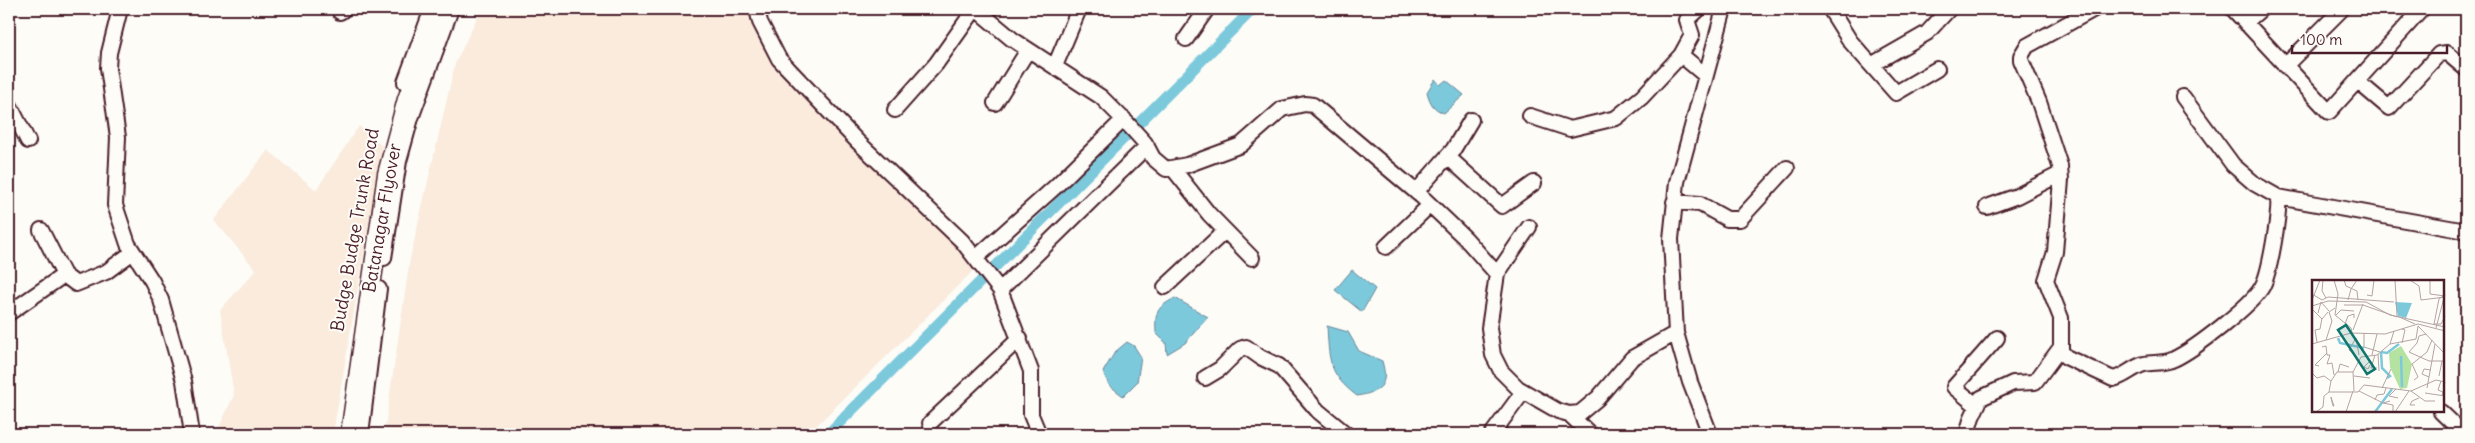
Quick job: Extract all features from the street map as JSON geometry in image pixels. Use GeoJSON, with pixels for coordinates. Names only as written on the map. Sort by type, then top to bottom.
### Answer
{"type":"FeatureCollection","features":[{"type":"Feature","properties":{"kind":"main road","name":"Batanagar Flyover"},"geometry":{"type":"LineString","coordinates":[[350,434],[387,174],[407,99],[441,9]]}},
{"type":"Feature","properties":{"kind":"street"},"geometry":{"type":"LineString","coordinates":[[120,9],[109,53],[108,68],[118,137],[116,205],[123,233],[161,300],[184,381],[192,434]]}},
{"type":"Feature","properties":{"kind":"street","name":"Budge Budge Trunk Road"},"geometry":{"type":"LineString","coordinates":[[344,434],[354,345],[384,155],[401,92],[432,9]]}},
{"type":"Feature","properties":{"kind":"street","name":"Budge Budge Trunk Road"},"geometry":{"type":"LineString","coordinates":[[361,434],[380,279],[399,161],[411,118],[451,9]]}},
{"type":"Feature","properties":{"kind":"street"},"geometry":{"type":"LineString","coordinates":[[757,9],[760,22],[779,60],[858,142],[978,259],[999,288],[1032,371],[1031,414],[1039,434]]}},
{"type":"Feature","properties":{"kind":"street"},"geometry":{"type":"LineString","coordinates":[[895,110],[936,64],[976,9],[1028,50],[1101,97],[1125,121],[1161,166],[1166,169],[1174,170],[1241,145],[1282,109],[1305,104],[1313,105],[1416,192],[1465,238],[1497,274]]}},
{"type":"Feature","properties":{"kind":"street"},"geometry":{"type":"LineString","coordinates":[[1055,66],[1080,9]]}},
{"type":"Feature","properties":{"kind":"street"},"geometry":{"type":"LineString","coordinates":[[1186,39],[1207,9]]}},
{"type":"Feature","properties":{"kind":"street"},"geometry":{"type":"LineString","coordinates":[[1530,116],[1570,129],[1616,118],[1642,97],[1681,55],[1692,36],[1688,20],[1699,9]]}},
{"type":"Feature","properties":{"kind":"street"},"geometry":{"type":"LineString","coordinates":[[1710,434],[1690,382],[1676,334],[1671,239],[1674,202],[1687,140],[1724,9]]}},
{"type":"Feature","properties":{"kind":"street"},"geometry":{"type":"LineString","coordinates":[[1830,9],[1850,40],[1896,94],[1937,69]]}},
{"type":"Feature","properties":{"kind":"street"},"geometry":{"type":"LineString","coordinates":[[1871,65],[1927,33],[1949,9]]}},
{"type":"Feature","properties":{"kind":"street"},"geometry":{"type":"LineString","coordinates":[[2094,9],[2027,46],[2021,56],[2058,158],[2060,174],[2055,252],[2046,280],[2061,318],[2061,347],[2063,355],[2113,379],[2142,365],[2168,361],[2181,355],[2242,311],[2264,285],[2274,240],[2278,197]]}},
{"type":"Feature","properties":{"kind":"street"},"geometry":{"type":"LineString","coordinates":[[2233,9],[2329,112],[2422,9]]}},
{"type":"Feature","properties":{"kind":"street"},"geometry":{"type":"LineString","coordinates":[[2245,23],[2261,9]]}},
{"type":"Feature","properties":{"kind":"street"},"geometry":{"type":"LineString","coordinates":[[2285,66],[2341,10]]}},
{"type":"Feature","properties":{"kind":"street"},"geometry":{"type":"LineString","coordinates":[[995,103],[1028,50]]}},
{"type":"Feature","properties":{"kind":"street"},"geometry":{"type":"LineString","coordinates":[[2357,81],[2390,108],[2438,54],[2447,53],[2466,68]]}},
{"type":"Feature","properties":{"kind":"street"},"geometry":{"type":"LineString","coordinates":[[1681,55],[1705,74]]}},
{"type":"Feature","properties":{"kind":"street"},"geometry":{"type":"LineString","coordinates":[[2183,97],[2233,165],[2260,187],[2273,192],[2278,197],[2466,232]]}},
{"type":"Feature","properties":{"kind":"street"},"geometry":{"type":"LineString","coordinates":[[9,104],[28,141]]}},
{"type":"Feature","properties":{"kind":"street"},"geometry":{"type":"LineString","coordinates":[[1416,192],[1448,157],[1471,120]]}},
{"type":"Feature","properties":{"kind":"street"},"geometry":{"type":"LineString","coordinates":[[978,259],[1125,121]]}},
{"type":"Feature","properties":{"kind":"street"},"geometry":{"type":"LineString","coordinates":[[999,288],[1146,145]]}},
{"type":"Feature","properties":{"kind":"street"},"geometry":{"type":"LineString","coordinates":[[1448,157],[1502,206],[1534,183]]}},
{"type":"Feature","properties":{"kind":"street"},"geometry":{"type":"LineString","coordinates":[[1674,202],[1700,204],[1727,220],[1740,219],[1787,168]]}},
{"type":"Feature","properties":{"kind":"street"},"geometry":{"type":"LineString","coordinates":[[1174,170],[1225,231],[1252,258]]}},
{"type":"Feature","properties":{"kind":"street"},"geometry":{"type":"LineString","coordinates":[[1987,207],[2017,196],[2060,174]]}},
{"type":"Feature","properties":{"kind":"street"},"geometry":{"type":"LineString","coordinates":[[1386,247],[1430,205]]}},
{"type":"Feature","properties":{"kind":"street"},"geometry":{"type":"LineString","coordinates":[[1529,227],[1508,254],[1497,274],[1489,328],[1493,355],[1501,371],[1523,392],[1558,411],[1569,414],[1580,413],[1587,409],[1632,358],[1676,334]]}},
{"type":"Feature","properties":{"kind":"street"},"geometry":{"type":"LineString","coordinates":[[40,230],[64,276],[72,282],[80,283],[106,272],[133,252]]}},
{"type":"Feature","properties":{"kind":"street"},"geometry":{"type":"LineString","coordinates":[[1165,287],[1225,231]]}},
{"type":"Feature","properties":{"kind":"street"},"geometry":{"type":"LineString","coordinates":[[9,314],[64,276]]}},
{"type":"Feature","properties":{"kind":"street"},"geometry":{"type":"LineString","coordinates":[[930,423],[1020,338]]}},
{"type":"Feature","properties":{"kind":"street"},"geometry":{"type":"LineString","coordinates":[[1976,405],[1954,387],[1997,338]]}},
{"type":"Feature","properties":{"kind":"street"},"geometry":{"type":"LineString","coordinates":[[1206,378],[1220,369],[1240,349],[1246,347],[1260,357],[1279,366],[1318,411],[1346,434]]}},
{"type":"Feature","properties":{"kind":"street"},"geometry":{"type":"LineString","coordinates":[[1967,434],[1976,405],[1985,396],[2002,390],[2013,383],[2035,382],[2061,347]]}},
{"type":"Feature","properties":{"kind":"street"},"geometry":{"type":"LineString","coordinates":[[1492,434],[1523,392]]}},
{"type":"Feature","properties":{"kind":"street"},"geometry":{"type":"LineString","coordinates":[[2442,413],[2464,434]]}},
{"type":"Feature","properties":{"kind":"street"},"geometry":{"type":"LineString","coordinates":[[1569,414],[1590,434]]}},
{"type":"Feature","properties":{"kind":"shaded area"},"geometry":{"type":"Polygon","coordinates":[[[481,9],[753,9],[761,35],[981,263],[808,434],[384,434],[410,259],[455,64],[481,9]]]}},
{"type":"Feature","properties":{"kind":"shaded area"},"geometry":{"type":"Polygon","coordinates":[[[359,126],[382,146],[333,434],[216,434],[234,395],[220,310],[256,270],[214,220],[268,150],[316,190],[359,126]]]}},
{"type":"Feature","properties":{"kind":"water"},"geometry":{"type":"Polygon","coordinates":[[[1435,79],[1440,85],[1446,80],[1464,95],[1444,113],[1432,105],[1427,92],[1435,79]]]}},
{"type":"Feature","properties":{"kind":"water"},"geometry":{"type":"Polygon","coordinates":[[[1352,270],[1375,289],[1362,312],[1335,290],[1352,270]]]}},
{"type":"Feature","properties":{"kind":"water"},"geometry":{"type":"Polygon","coordinates":[[[1175,298],[1208,317],[1185,343],[1167,354],[1166,343],[1156,333],[1156,320],[1160,308],[1175,298]]]}},
{"type":"Feature","properties":{"kind":"water"},"geometry":{"type":"Polygon","coordinates":[[[1327,326],[1348,332],[1359,351],[1382,361],[1384,376],[1381,386],[1372,392],[1357,396],[1340,381],[1332,366],[1328,348],[1327,326]]]}},
{"type":"Feature","properties":{"kind":"water"},"geometry":{"type":"Polygon","coordinates":[[[1127,342],[1134,346],[1141,357],[1137,382],[1123,396],[1109,385],[1103,372],[1115,352],[1127,342]]]}},
{"type":"Feature","properties":{"kind":"waterway"},"geometry":{"type":"LineString","coordinates":[[828,434],[1253,9]]}}]}
